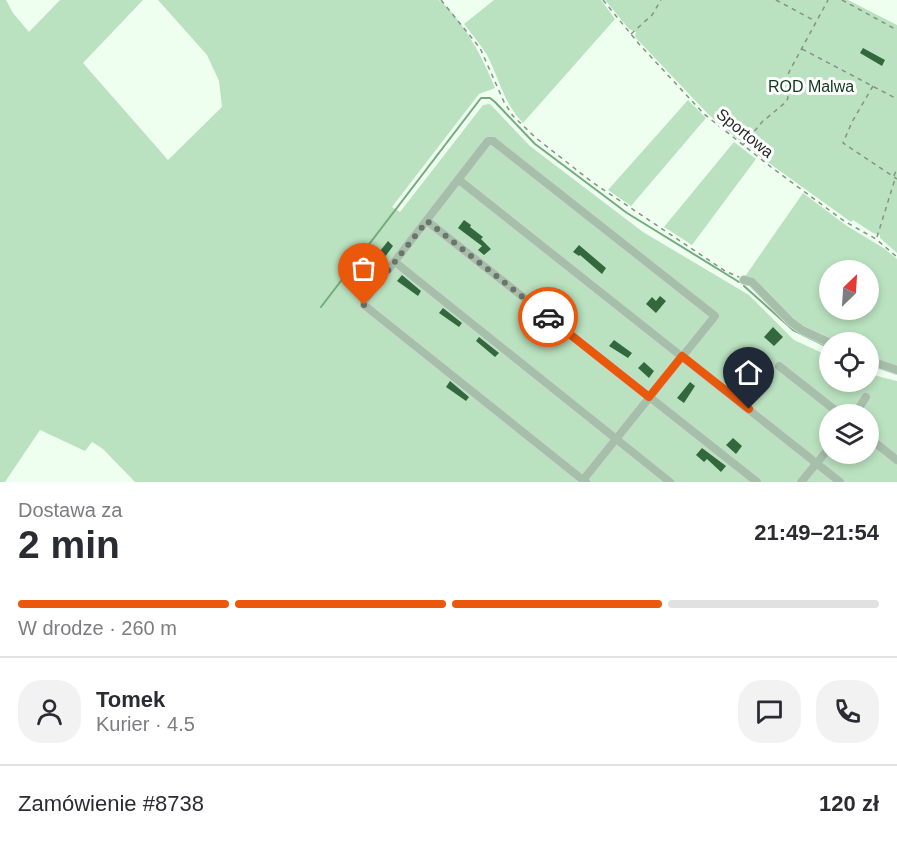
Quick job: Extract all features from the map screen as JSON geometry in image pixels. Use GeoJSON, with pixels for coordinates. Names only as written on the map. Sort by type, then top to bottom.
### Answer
{"type":"FeatureCollection","features":[{"type":"Feature","properties":{"kind":"street"},"geometry":{"type":"LineString","coordinates":[[488,141],[493,141],[715,316],[585,481],[364,305],[364,301],[427,221],[488,141]]}},
{"type":"Feature","properties":{"kind":"street"},"geometry":{"type":"LineString","coordinates":[[459,180],[840,482]]}},
{"type":"Feature","properties":{"kind":"street"},"geometry":{"type":"LineString","coordinates":[[427,221],[757,482]]}},
{"type":"Feature","properties":{"kind":"street"},"geometry":{"type":"LineString","coordinates":[[395,262],[670,482]]}},
{"type":"Feature","properties":{"kind":"street"},"geometry":{"type":"LineString","coordinates":[[744,280],[752,282],[802,330],[819,338]]}},
{"type":"Feature","properties":{"kind":"street"},"geometry":{"type":"LineString","coordinates":[[879,364],[897,370]]}},
{"type":"Feature","properties":{"kind":"street"},"geometry":{"type":"LineString","coordinates":[[779,366],[827,404]]}},
{"type":"Feature","properties":{"kind":"street"},"geometry":{"type":"LineString","coordinates":[[861,404],[866,397]]}},
{"type":"Feature","properties":{"kind":"street"},"geometry":{"type":"LineString","coordinates":[[879,446],[897,460]]}},
{"type":"Feature","properties":{"kind":"street"},"geometry":{"type":"LineString","coordinates":[[801,482],[819,461]]}},
{"type":"Feature","properties":{"kind":"path"},"geometry":{"type":"LineString","coordinates":[[441,0],[480,48],[508,109],[536,138],[592,182],[725,271],[744,280]]}},
{"type":"Feature","properties":{"kind":"path","name":"Sportowa"},"geometry":{"type":"LineString","coordinates":[[603,0],[631,34],[705,114],[742,146],[844,220],[876,239],[897,257]]}},
{"type":"Feature","properties":{"kind":"path"},"geometry":{"type":"LineString","coordinates":[[631,34],[652,15],[661,0]]}},
{"type":"Feature","properties":{"kind":"path"},"geometry":{"type":"LineString","coordinates":[[776,0],[816,21]]}},
{"type":"Feature","properties":{"kind":"path"},"geometry":{"type":"LineString","coordinates":[[742,146],[762,122],[786,102],[789,72],[828,0]]}},
{"type":"Feature","properties":{"kind":"path"},"geometry":{"type":"LineString","coordinates":[[842,0],[897,30]]}},
{"type":"Feature","properties":{"kind":"path"},"geometry":{"type":"LineString","coordinates":[[801,49],[897,99]]}},
{"type":"Feature","properties":{"kind":"path"},"geometry":{"type":"LineString","coordinates":[[873,86],[852,122],[843,143],[896,178]]}},
{"type":"Feature","properties":{"kind":"path"},"geometry":{"type":"LineString","coordinates":[[876,239],[896,178],[897,168]]}},
{"type":"Feature","properties":{"kind":"green space"},"geometry":{"type":"Polygon","coordinates":[[[0,0],[6,0],[13,13],[29,32],[60,0],[143,0],[83,63],[168,160],[222,107],[219,81],[207,55],[158,0],[439,0],[457,18],[472,41],[495,88],[479,94],[392,207],[400,212],[483,105],[490,104],[530,146],[643,232],[749,295],[794,340],[819,351],[819,392],[879,392],[879,376],[897,381],[897,482],[135,482],[103,449],[92,442],[85,451],[40,430],[5,482],[0,482],[0,0]]]}},
{"type":"Feature","properties":{"kind":"green space"},"geometry":{"type":"Polygon","coordinates":[[[494,0],[601,0],[615,19],[523,123],[506,99],[487,55],[464,24],[494,0]]]}},
{"type":"Feature","properties":{"kind":"green space","name":"ROD Malwa"},"geometry":{"type":"Polygon","coordinates":[[[605,0],[848,0],[897,25],[897,253],[880,238],[880,235],[853,220],[851,222],[762,158],[744,140],[740,141],[708,114],[635,37],[636,32],[629,29],[605,0]]]}},
{"type":"Feature","properties":{"kind":"green space"},"geometry":{"type":"Polygon","coordinates":[[[688,100],[706,118],[631,206],[608,190],[688,100]]]}},
{"type":"Feature","properties":{"kind":"green space"},"geometry":{"type":"Polygon","coordinates":[[[734,142],[756,159],[692,245],[664,227],[734,142]]]}},
{"type":"Feature","properties":{"kind":"green space"},"geometry":{"type":"Polygon","coordinates":[[[803,193],[897,259],[897,367],[879,359],[879,332],[819,332],[795,321],[768,291],[752,279],[744,278],[803,193]]]}},
{"type":"Feature","properties":{"kind":"building"},"geometry":{"type":"Polygon","coordinates":[[[863,48],[885,60],[882,66],[860,53],[863,48]]]}},
{"type":"Feature","properties":{"kind":"building"},"geometry":{"type":"Polygon","coordinates":[[[464,220],[483,237],[481,239],[491,249],[484,255],[478,250],[482,246],[458,228],[464,220]]]}},
{"type":"Feature","properties":{"kind":"building"},"geometry":{"type":"Polygon","coordinates":[[[388,241],[393,246],[379,265],[373,260],[388,241]]]}},
{"type":"Feature","properties":{"kind":"building"},"geometry":{"type":"Polygon","coordinates":[[[579,245],[606,268],[602,274],[580,255],[573,252],[579,245]]]}},
{"type":"Feature","properties":{"kind":"building"},"geometry":{"type":"Polygon","coordinates":[[[402,275],[421,291],[418,296],[397,281],[402,275]]]}},
{"type":"Feature","properties":{"kind":"building"},"geometry":{"type":"Polygon","coordinates":[[[660,296],[666,301],[656,313],[646,304],[652,297],[656,301],[660,296]]]}},
{"type":"Feature","properties":{"kind":"building"},"geometry":{"type":"Polygon","coordinates":[[[443,308],[462,323],[459,327],[439,313],[443,308]]]}},
{"type":"Feature","properties":{"kind":"building"},"geometry":{"type":"Polygon","coordinates":[[[773,327],[783,337],[774,346],[764,337],[773,327]]]}},
{"type":"Feature","properties":{"kind":"building"},"geometry":{"type":"Polygon","coordinates":[[[479,337],[499,353],[495,357],[476,341],[479,337]]]}},
{"type":"Feature","properties":{"kind":"building"},"geometry":{"type":"Polygon","coordinates":[[[614,340],[632,353],[628,358],[609,346],[614,340]]]}},
{"type":"Feature","properties":{"kind":"building"},"geometry":{"type":"Polygon","coordinates":[[[644,362],[654,371],[649,378],[638,368],[644,362]]]}},
{"type":"Feature","properties":{"kind":"building"},"geometry":{"type":"Polygon","coordinates":[[[450,381],[469,397],[466,401],[446,387],[450,381]]]}},
{"type":"Feature","properties":{"kind":"building"},"geometry":{"type":"Polygon","coordinates":[[[690,382],[695,386],[684,403],[677,398],[690,382]]]}},
{"type":"Feature","properties":{"kind":"building"},"geometry":{"type":"Polygon","coordinates":[[[733,438],[742,446],[736,454],[726,445],[733,438]]]}},
{"type":"Feature","properties":{"kind":"building"},"geometry":{"type":"Polygon","coordinates":[[[702,448],[726,466],[721,472],[707,459],[704,462],[696,455],[702,448]]]}},
{"type":"Feature","properties":{"kind":"waterway"},"geometry":{"type":"LineString","coordinates":[[321,307],[481,98],[490,98],[535,144],[627,213],[739,282]]}},
{"type":"Feature","properties":{"kind":"waterway"},"geometry":{"type":"LineString","coordinates":[[744,286],[793,330],[819,343]]}},
{"type":"Feature","properties":{"kind":"way so far"},"geometry":{"type":"LineString","coordinates":[[364,305],[364,301],[427,221],[548,317]]}},
{"type":"Feature","properties":{"kind":"route"},"geometry":{"type":"LineString","coordinates":[[548,317],[649,397],[682,356],[749,409]]}}]}
